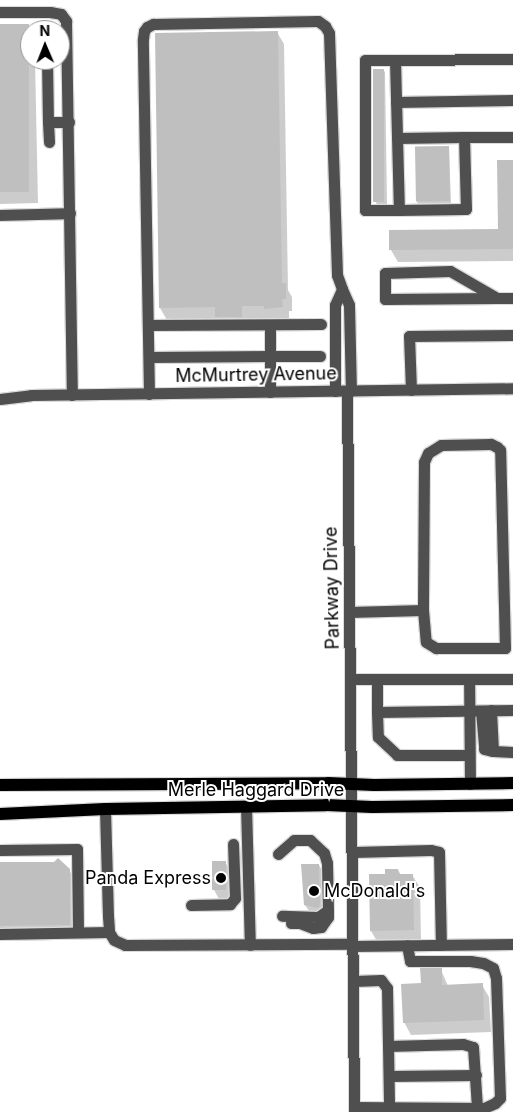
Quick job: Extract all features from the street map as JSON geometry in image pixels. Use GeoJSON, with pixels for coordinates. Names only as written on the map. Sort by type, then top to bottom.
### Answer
{"type":"FeatureCollection","features":[{"type":"Feature","properties":{"kind":"main road","name":"Merle Haggard Drive"},"geometry":{"type":"LineString","coordinates":[[0,786],[513,783]]}},
{"type":"Feature","properties":{"kind":"main road","name":"Merle Haggard Drive"},"geometry":{"type":"LineString","coordinates":[[0,814],[105,809],[246,806],[513,805]]}},
{"type":"Feature","properties":{"kind":"street"},"geometry":{"type":"LineString","coordinates":[[0,12],[50,12],[61,14],[66,21],[72,395]]}},
{"type":"Feature","properties":{"kind":"street","name":"Parkway Drive"},"geometry":{"type":"LineString","coordinates":[[148,326],[144,31],[153,24],[318,22],[325,26],[329,33],[337,275],[349,305],[349,612],[353,852],[354,1110]]}},
{"type":"Feature","properties":{"kind":"street"},"geometry":{"type":"LineString","coordinates":[[464,137],[466,209],[365,210],[365,60],[513,59]]}},
{"type":"Feature","properties":{"kind":"street"},"geometry":{"type":"LineString","coordinates":[[395,60],[398,210]]}},
{"type":"Feature","properties":{"kind":"street"},"geometry":{"type":"LineString","coordinates":[[47,70],[49,142]]}},
{"type":"Feature","properties":{"kind":"street"},"geometry":{"type":"LineString","coordinates":[[396,102],[513,100]]}},
{"type":"Feature","properties":{"kind":"street"},"geometry":{"type":"LineString","coordinates":[[48,122],[69,122]]}},
{"type":"Feature","properties":{"kind":"street"},"geometry":{"type":"LineString","coordinates":[[397,138],[513,136]]}},
{"type":"Feature","properties":{"kind":"street"},"geometry":{"type":"LineString","coordinates":[[0,215],[70,213]]}},
{"type":"Feature","properties":{"kind":"street"},"geometry":{"type":"LineString","coordinates":[[497,298],[450,271],[385,273],[385,299],[513,298]]}},
{"type":"Feature","properties":{"kind":"street"},"geometry":{"type":"LineString","coordinates":[[334,391],[335,305],[342,289]]}},
{"type":"Feature","properties":{"kind":"street"},"geometry":{"type":"LineString","coordinates":[[149,394],[148,326],[321,324]]}},
{"type":"Feature","properties":{"kind":"street"},"geometry":{"type":"LineString","coordinates":[[270,325],[270,392]]}},
{"type":"Feature","properties":{"kind":"street"},"geometry":{"type":"LineString","coordinates":[[411,390],[409,336],[513,335]]}},
{"type":"Feature","properties":{"kind":"street"},"geometry":{"type":"LineString","coordinates":[[149,357],[320,356]]}},
{"type":"Feature","properties":{"kind":"street","name":"McMurtrey Avenue"},"geometry":{"type":"LineString","coordinates":[[0,399],[72,395],[513,388]]}},
{"type":"Feature","properties":{"kind":"street"},"geometry":{"type":"LineString","coordinates":[[491,444],[500,450],[509,648],[436,648],[426,642],[423,610],[424,462],[428,453],[441,445],[491,444]]}},
{"type":"Feature","properties":{"kind":"street"},"geometry":{"type":"LineString","coordinates":[[349,612],[423,610]]}},
{"type":"Feature","properties":{"kind":"street"},"geometry":{"type":"LineString","coordinates":[[350,679],[513,679]]}},
{"type":"Feature","properties":{"kind":"street"},"geometry":{"type":"LineString","coordinates":[[377,680],[376,712],[378,737],[397,755],[469,755]]}},
{"type":"Feature","properties":{"kind":"street"},"geometry":{"type":"LineString","coordinates":[[469,680],[470,784]]}},
{"type":"Feature","properties":{"kind":"street"},"geometry":{"type":"LineString","coordinates":[[486,710],[493,752],[513,752]]}},
{"type":"Feature","properties":{"kind":"street"},"geometry":{"type":"LineString","coordinates":[[376,712],[513,710]]}},
{"type":"Feature","properties":{"kind":"street"},"geometry":{"type":"LineString","coordinates":[[246,806],[250,945]]}},
{"type":"Feature","properties":{"kind":"street"},"geometry":{"type":"LineString","coordinates":[[105,809],[109,932],[114,940],[125,945],[513,944]]}},
{"type":"Feature","properties":{"kind":"street"},"geometry":{"type":"LineString","coordinates":[[278,854],[294,840],[310,840],[324,852],[327,863],[328,910],[318,917],[282,920]]}},
{"type":"Feature","properties":{"kind":"street"},"geometry":{"type":"LineString","coordinates":[[191,905],[230,904],[235,898],[233,844]]}},
{"type":"Feature","properties":{"kind":"street"},"geometry":{"type":"LineString","coordinates":[[0,850],[77,849],[78,931]]}},
{"type":"Feature","properties":{"kind":"street"},"geometry":{"type":"LineString","coordinates":[[353,852],[431,850],[438,852],[441,945]]}},
{"type":"Feature","properties":{"kind":"street"},"geometry":{"type":"LineString","coordinates":[[0,934],[78,931],[109,932]]}},
{"type":"Feature","properties":{"kind":"street"},"geometry":{"type":"LineString","coordinates":[[354,1110],[476,1108],[495,1103],[501,1094],[496,973],[489,965],[470,961],[410,961],[407,945]]}},
{"type":"Feature","properties":{"kind":"street"},"geometry":{"type":"LineString","coordinates":[[354,980],[381,980],[385,983],[389,1108]]}},
{"type":"Feature","properties":{"kind":"street"},"geometry":{"type":"LineString","coordinates":[[388,1046],[468,1045],[475,1051],[476,1108]]}},
{"type":"Feature","properties":{"kind":"street"},"geometry":{"type":"LineString","coordinates":[[389,1076],[476,1075]]}},
{"type":"Feature","properties":{"kind":"building"},"geometry":{"type":"Polygon","coordinates":[[[0,24],[20,24],[20,70],[29,70],[29,192],[0,192],[0,24]]]}},
{"type":"Feature","properties":{"kind":"building"},"geometry":{"type":"Polygon","coordinates":[[[278,31],[282,283],[286,283],[286,299],[282,299],[283,307],[264,309],[264,306],[242,306],[242,317],[215,317],[215,307],[159,308],[155,33],[278,31]]]}},
{"type":"Feature","properties":{"kind":"building"},"geometry":{"type":"Polygon","coordinates":[[[373,69],[384,69],[384,202],[373,202],[373,69]]]}},
{"type":"Feature","properties":{"kind":"building"},"geometry":{"type":"Polygon","coordinates":[[[449,146],[450,201],[416,202],[415,147],[449,146]]]}},
{"type":"Feature","properties":{"kind":"building"},"geometry":{"type":"Polygon","coordinates":[[[497,160],[513,160],[513,249],[389,250],[389,230],[498,229],[497,160]]]}},
{"type":"Feature","properties":{"kind":"building"},"geometry":{"type":"Polygon","coordinates":[[[58,858],[70,869],[70,925],[0,926],[0,862],[54,862],[58,858]]]}},
{"type":"Feature","properties":{"kind":"building","name":"Panda Express"},"geometry":{"type":"Polygon","coordinates":[[[212,861],[226,861],[226,890],[212,890],[212,861]]]}},
{"type":"Feature","properties":{"kind":"building","name":"McDonald's"},"geometry":{"type":"Polygon","coordinates":[[[301,864],[319,864],[320,905],[318,908],[304,905],[301,864]]]}},
{"type":"Feature","properties":{"kind":"building"},"geometry":{"type":"Polygon","coordinates":[[[385,869],[398,869],[399,874],[413,874],[414,930],[370,931],[369,874],[385,874],[385,869]]]}},
{"type":"Feature","properties":{"kind":"building"},"geometry":{"type":"Polygon","coordinates":[[[420,968],[442,968],[442,985],[483,983],[484,1020],[403,1023],[401,984],[421,983],[420,968]]]}},
{"type":"Feature","properties":{"kind":"place","name":"Panda Express"},"geometry":{"type":"Point","coordinates":[221,878]}},
{"type":"Feature","properties":{"kind":"place","name":"McDonald's"},"geometry":{"type":"Point","coordinates":[314,891]}}]}
